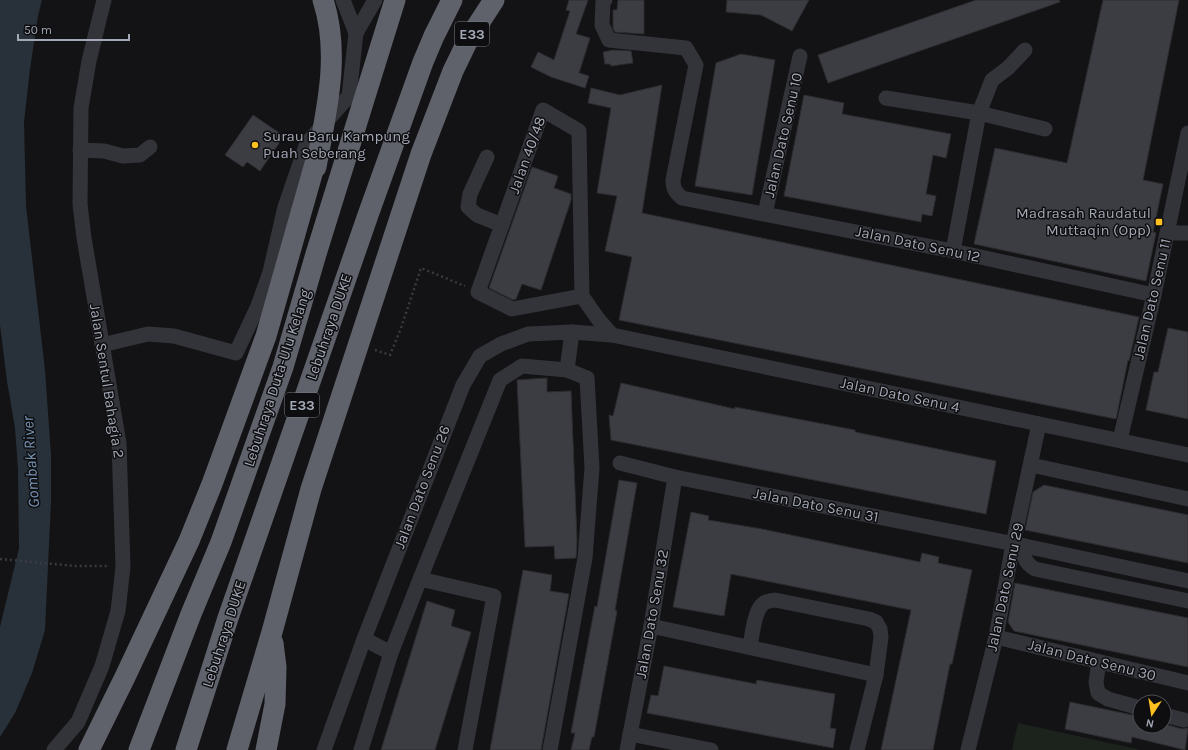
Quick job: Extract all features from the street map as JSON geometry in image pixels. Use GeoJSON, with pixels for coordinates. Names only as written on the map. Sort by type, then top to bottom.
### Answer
{"type":"FeatureCollection","features":[{"type":"Feature","properties":{"kind":"highway"},"geometry":{"type":"LineString","coordinates":[[139,750],[191,614],[226,489],[268,355],[305,224],[331,80],[331,40],[323,0]]}},
{"type":"Feature","properties":{"kind":"highway","name":"Lebuhraya Duta-Ulu Kelang"},"geometry":{"type":"LineString","coordinates":[[226,489],[283,367],[316,254],[395,0]]}},
{"type":"Feature","properties":{"kind":"highway","name":"Lebuhraya DUKE"},"geometry":{"type":"LineString","coordinates":[[186,750],[228,618],[423,62],[452,0]]}},
{"type":"Feature","properties":{"kind":"highway","name":"E33"},"geometry":{"type":"LineString","coordinates":[[237,750],[272,632],[311,489],[421,154],[459,57],[468,40],[494,0]]}},
{"type":"Feature","properties":{"kind":"highway"},"geometry":{"type":"LineString","coordinates":[[89,750],[189,541],[226,489]]}},
{"type":"Feature","properties":{"kind":"highway"},"geometry":{"type":"LineString","coordinates":[[266,750],[275,704],[276,667],[272,632]]}},
{"type":"Feature","properties":{"kind":"street","name":"Jalan Sentul Bahagia 2"},"geometry":{"type":"LineString","coordinates":[[54,750],[78,722],[102,666],[118,611],[123,566],[119,443],[84,238],[80,204],[81,108],[89,61],[104,0]]}},
{"type":"Feature","properties":{"kind":"street"},"geometry":{"type":"LineString","coordinates":[[343,0],[356,33]]}},
{"type":"Feature","properties":{"kind":"street"},"geometry":{"type":"LineString","coordinates":[[102,345],[148,334],[174,336],[236,353],[258,306],[270,272],[285,207],[307,143],[349,96],[356,33],[376,0]]}},
{"type":"Feature","properties":{"kind":"street","name":"Jalan Dato Senu 12"},"geometry":{"type":"LineString","coordinates":[[605,0],[603,2],[602,25],[609,40],[686,48],[696,65],[673,180],[673,186],[676,193],[682,198],[953,251],[1154,295]]}},
{"type":"Feature","properties":{"kind":"street"},"geometry":{"type":"LineString","coordinates":[[953,251],[979,113],[992,80],[1008,68],[1025,50]]}},
{"type":"Feature","properties":{"kind":"street","name":"Jalan Dato Senu 10"},"geometry":{"type":"LineString","coordinates":[[765,214],[800,56]]}},
{"type":"Feature","properties":{"kind":"street"},"geometry":{"type":"LineString","coordinates":[[886,98],[979,113],[1045,130]]}},
{"type":"Feature","properties":{"kind":"street","name":"Jalan 40/48"},"geometry":{"type":"LineString","coordinates":[[478,292],[543,110],[579,132],[582,296]]}},
{"type":"Feature","properties":{"kind":"street","name":"Jalan Dato Senu 11"},"geometry":{"type":"LineString","coordinates":[[1120,440],[1186,151],[1188,133]]}},
{"type":"Feature","properties":{"kind":"street"},"geometry":{"type":"LineString","coordinates":[[80,150],[104,151],[124,156],[140,155],[150,147]]}},
{"type":"Feature","properties":{"kind":"street"},"geometry":{"type":"LineString","coordinates":[[487,157],[470,194],[468,207],[477,215],[502,225]]}},
{"type":"Feature","properties":{"kind":"street"},"geometry":{"type":"LineString","coordinates":[[1167,233],[1188,233]]}},
{"type":"Feature","properties":{"kind":"street"},"geometry":{"type":"LineString","coordinates":[[478,292],[512,309],[582,296],[598,319],[612,335]]}},
{"type":"Feature","properties":{"kind":"street"},"geometry":{"type":"LineString","coordinates":[[567,370],[572,332]]}},
{"type":"Feature","properties":{"kind":"street","name":"Jalan Dato Senu 26"},"geometry":{"type":"LineString","coordinates":[[324,750],[364,639],[462,385],[480,356],[501,344],[528,334],[572,332],[612,335]]}},
{"type":"Feature","properties":{"kind":"street","name":"Jalan Dato Senu 4"},"geometry":{"type":"LineString","coordinates":[[612,335],[1188,455]]}},
{"type":"Feature","properties":{"kind":"street"},"geometry":{"type":"LineString","coordinates":[[360,750],[391,653],[500,380],[522,366],[567,370],[587,378],[592,468],[585,558],[550,750]]}},
{"type":"Feature","properties":{"kind":"street","name":"Jalan Dato Senu 29"},"geometry":{"type":"LineString","coordinates":[[968,750],[1019,545],[1031,465],[1039,424]]}},
{"type":"Feature","properties":{"kind":"street","name":"Jalan Dato Senu 31"},"geometry":{"type":"LineString","coordinates":[[620,463],[675,477],[1019,545],[1188,581]]}},
{"type":"Feature","properties":{"kind":"street"},"geometry":{"type":"LineString","coordinates":[[1031,465],[1188,499]]}},
{"type":"Feature","properties":{"kind":"street","name":"Jalan Dato Senu 32"},"geometry":{"type":"LineString","coordinates":[[627,750],[651,626],[675,477]]}},
{"type":"Feature","properties":{"kind":"street"},"geometry":{"type":"LineString","coordinates":[[1019,545],[1028,564],[1035,569],[1188,601]]}},
{"type":"Feature","properties":{"kind":"street"},"geometry":{"type":"LineString","coordinates":[[420,579],[494,596],[465,750]]}},
{"type":"Feature","properties":{"kind":"street"},"geometry":{"type":"LineString","coordinates":[[750,647],[757,612],[761,605],[767,601],[776,600],[869,619],[876,622],[880,629],[881,637],[876,675],[857,750]]}},
{"type":"Feature","properties":{"kind":"street"},"geometry":{"type":"LineString","coordinates":[[651,626],[876,675]]}},
{"type":"Feature","properties":{"kind":"street","name":"Jalan Dato Senu 30"},"geometry":{"type":"LineString","coordinates":[[996,637],[1188,683]]}},
{"type":"Feature","properties":{"kind":"street"},"geometry":{"type":"LineString","coordinates":[[364,639],[391,653]]}},
{"type":"Feature","properties":{"kind":"street"},"geometry":{"type":"LineString","coordinates":[[1099,662],[1096,682],[1098,693],[1108,700],[1132,706]]}},
{"type":"Feature","properties":{"kind":"street"},"geometry":{"type":"LineString","coordinates":[[1172,717],[1184,720]]}},
{"type":"Feature","properties":{"kind":"street"},"geometry":{"type":"LineString","coordinates":[[630,734],[711,750]]}},
{"type":"Feature","properties":{"kind":"path"},"geometry":{"type":"LineString","coordinates":[[390,355],[401,328],[421,268],[478,292]]}},
{"type":"Feature","properties":{"kind":"path"},"geometry":{"type":"LineString","coordinates":[[0,559],[75,566],[123,566]]}},
{"type":"Feature","properties":{"kind":"shaded area"},"geometry":{"type":"Polygon","coordinates":[[[1018,723],[1141,750],[1012,750],[1018,723]]]}},
{"type":"Feature","properties":{"kind":"water","name":"Gombak River"},"geometry":{"type":"Polygon","coordinates":[[[0,0],[42,0],[30,69],[24,122],[26,206],[45,370],[51,455],[51,501],[45,630],[32,673],[15,713],[0,737],[0,627],[19,548],[18,470],[15,428],[0,325],[0,0]]]}},
{"type":"Feature","properties":{"kind":"building"},"geometry":{"type":"Polygon","coordinates":[[[569,0],[588,0],[576,34],[590,38],[579,73],[589,76],[585,88],[551,77],[531,67],[538,52],[554,60],[570,11],[566,10],[569,0]]]}},
{"type":"Feature","properties":{"kind":"building"},"geometry":{"type":"Polygon","coordinates":[[[618,0],[644,0],[644,34],[615,32],[613,28],[613,10],[617,10],[618,0]]]}},
{"type":"Feature","properties":{"kind":"building"},"geometry":{"type":"Polygon","coordinates":[[[727,0],[809,0],[792,31],[761,15],[726,12],[727,0]]]}},
{"type":"Feature","properties":{"kind":"building"},"geometry":{"type":"Polygon","coordinates":[[[976,0],[1059,0],[1060,2],[828,83],[818,55],[976,0]]]}},
{"type":"Feature","properties":{"kind":"building"},"geometry":{"type":"Polygon","coordinates":[[[1103,0],[1179,0],[1143,180],[1163,184],[1153,232],[1156,233],[1146,281],[974,244],[995,148],[1067,163],[1103,0]]]}},
{"type":"Feature","properties":{"kind":"building"},"geometry":{"type":"Polygon","coordinates":[[[613,50],[631,51],[633,63],[611,66],[610,64],[605,64],[603,52],[613,50]]]}},
{"type":"Feature","properties":{"kind":"building"},"geometry":{"type":"Polygon","coordinates":[[[741,54],[775,60],[752,195],[695,186],[716,63],[741,54]]]}},
{"type":"Feature","properties":{"kind":"building"},"geometry":{"type":"Polygon","coordinates":[[[662,85],[642,213],[1139,317],[1129,361],[1128,360],[1116,419],[619,320],[632,257],[605,251],[617,196],[597,193],[611,108],[588,103],[591,88],[620,95],[662,85]]]}},
{"type":"Feature","properties":{"kind":"building"},"geometry":{"type":"Polygon","coordinates":[[[804,95],[844,103],[842,114],[951,134],[946,158],[933,155],[926,194],[936,196],[932,216],[922,214],[921,222],[784,196],[804,95]]]}},
{"type":"Feature","properties":{"kind":"building","name":"Surau Baru Kampung Puah Seberang"},"geometry":{"type":"Polygon","coordinates":[[[253,115],[284,136],[260,171],[247,162],[243,167],[225,155],[253,115]]]}},
{"type":"Feature","properties":{"kind":"building"},"geometry":{"type":"Polygon","coordinates":[[[532,167],[558,176],[554,188],[571,194],[571,200],[541,290],[522,284],[516,299],[513,300],[489,288],[532,167]]]}},
{"type":"Feature","properties":{"kind":"building"},"geometry":{"type":"Polygon","coordinates":[[[1168,328],[1188,332],[1188,419],[1146,410],[1154,372],[1158,372],[1168,328]]]}},
{"type":"Feature","properties":{"kind":"building"},"geometry":{"type":"Polygon","coordinates":[[[547,378],[547,392],[571,391],[577,540],[576,558],[555,559],[554,546],[525,547],[517,380],[547,378]]]}},
{"type":"Feature","properties":{"kind":"building"},"geometry":{"type":"Polygon","coordinates":[[[621,383],[735,409],[735,407],[855,430],[855,432],[996,461],[986,514],[611,440],[609,415],[613,416],[621,383]]]}},
{"type":"Feature","properties":{"kind":"building"},"geometry":{"type":"Polygon","coordinates":[[[619,480],[637,483],[615,610],[617,611],[594,737],[592,737],[589,750],[571,750],[575,733],[571,733],[595,606],[597,607],[619,480]]]}},
{"type":"Feature","properties":{"kind":"building"},"geometry":{"type":"Polygon","coordinates":[[[1044,485],[1188,515],[1188,563],[1025,530],[1033,492],[1044,485]]]}},
{"type":"Feature","properties":{"kind":"building"},"geometry":{"type":"Polygon","coordinates":[[[691,512],[709,516],[708,520],[762,529],[920,562],[922,553],[939,557],[938,563],[972,570],[952,664],[950,664],[933,750],[881,750],[911,610],[731,574],[724,616],[673,607],[691,512]]]}},
{"type":"Feature","properties":{"kind":"building"},"geometry":{"type":"Polygon","coordinates":[[[523,570],[552,575],[550,591],[569,594],[541,750],[490,750],[523,570]]]}},
{"type":"Feature","properties":{"kind":"building"},"geometry":{"type":"Polygon","coordinates":[[[1015,583],[1188,618],[1188,667],[1014,631],[1008,622],[1015,583]]]}},
{"type":"Feature","properties":{"kind":"building"},"geometry":{"type":"Polygon","coordinates":[[[427,601],[455,610],[451,626],[471,632],[435,750],[381,750],[427,601]]]}},
{"type":"Feature","properties":{"kind":"building"},"geometry":{"type":"Polygon","coordinates":[[[664,666],[756,684],[757,680],[835,694],[830,728],[836,729],[833,748],[647,713],[651,695],[658,696],[664,666]]]}},
{"type":"Feature","properties":{"kind":"building"},"geometry":{"type":"Polygon","coordinates":[[[1070,702],[1132,715],[1132,734],[1172,734],[1172,726],[1182,729],[1188,728],[1185,750],[1132,737],[1131,743],[1065,729],[1070,702]]]}},
{"type":"Feature","properties":{"kind":"place","name":"Surau Baru Kampung Puah Seberang"},"geometry":{"type":"Point","coordinates":[255,145]}},
{"type":"Feature","properties":{"kind":"place","name":"Madrasah Raudatul Muttaqin (Opp)"},"geometry":{"type":"Point","coordinates":[1159,222]}}]}
